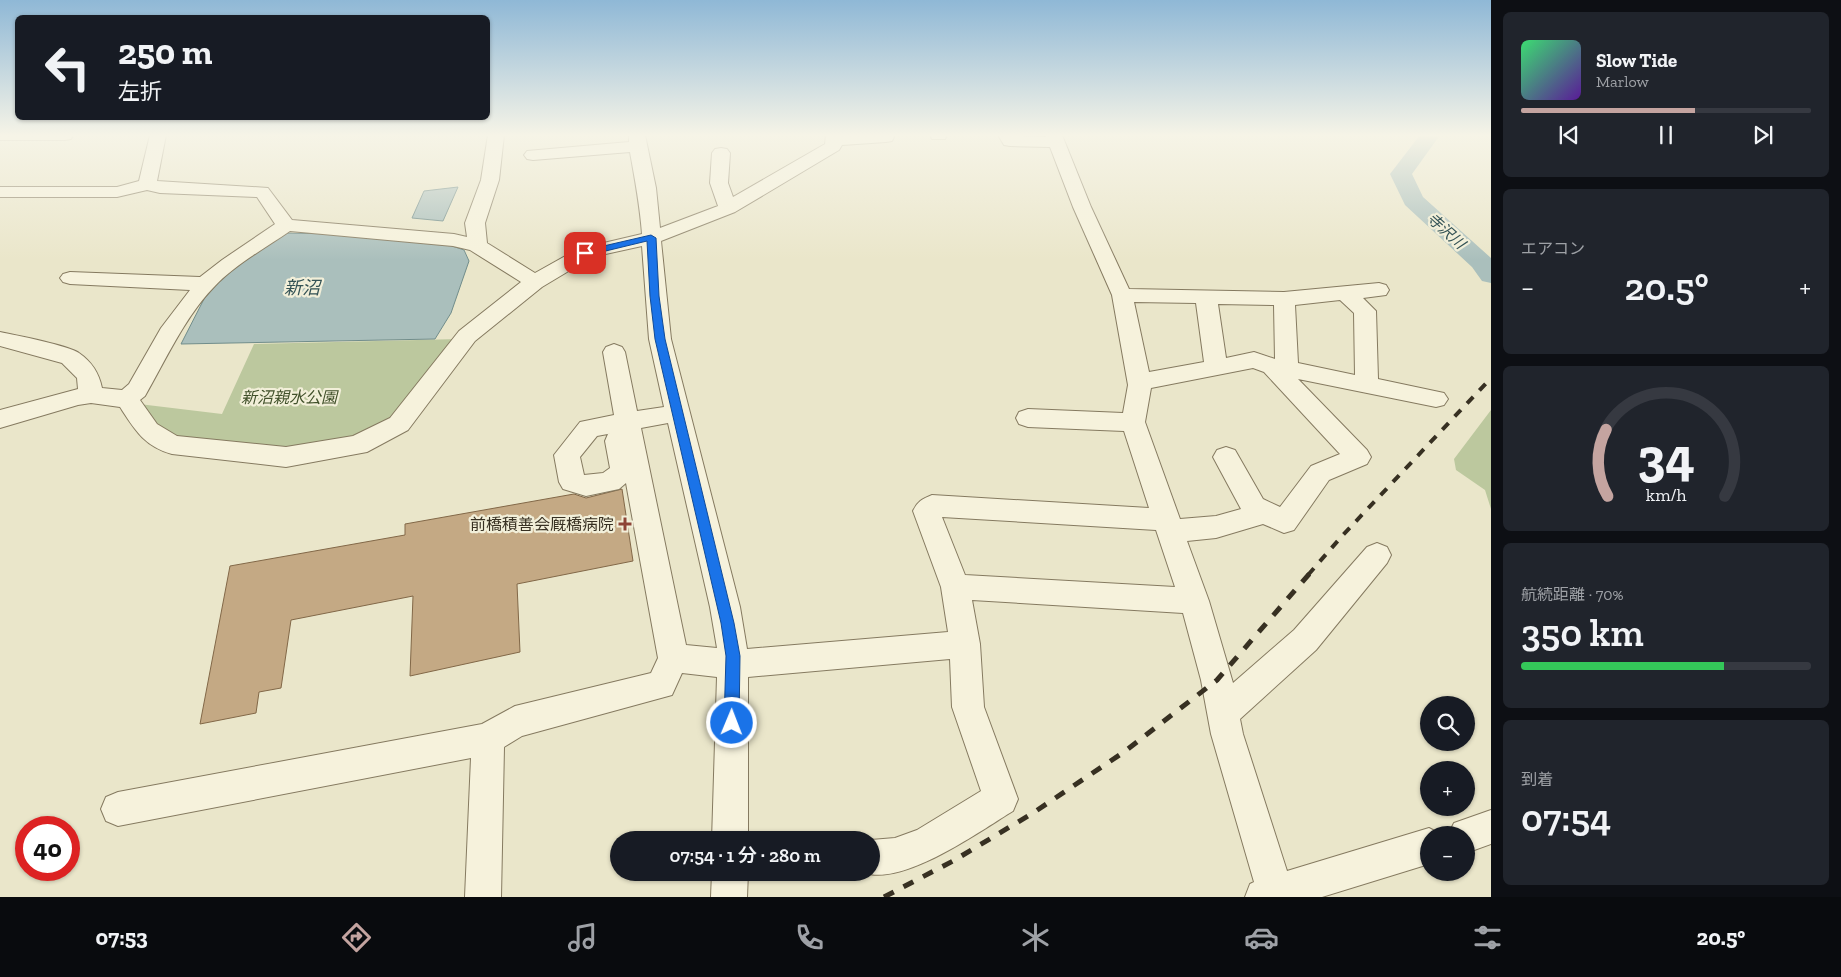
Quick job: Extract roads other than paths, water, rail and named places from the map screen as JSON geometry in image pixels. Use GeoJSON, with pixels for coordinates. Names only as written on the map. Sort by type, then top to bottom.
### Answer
{"type":"FeatureCollection","features":[{"type":"Feature","properties":{"kind":"street"},"geometry":{"type":"LineString","coordinates":[[147,184],[149,177]]}},
{"type":"Feature","properties":{"kind":"street"},"geometry":{"type":"LineString","coordinates":[[477,246],[475,223],[490,177]]}},
{"type":"Feature","properties":{"kind":"street"},"geometry":{"type":"LineString","coordinates":[[644,177],[651,238],[654,296],[660,339],[725,607],[733,664],[730,831]]}},
{"type":"Feature","properties":{"kind":"street"},"geometry":{"type":"LineString","coordinates":[[719,177],[719,183],[728,208]]}},
{"type":"Feature","properties":{"kind":"street"},"geometry":{"type":"LineString","coordinates":[[127,399],[148,430],[172,445],[286,457],[358,445],[400,424],[467,336],[535,282],[585,253],[651,238],[696,222],[728,208],[781,177]]}},
{"type":"Feature","properties":{"kind":"street"},"geometry":{"type":"LineString","coordinates":[[1071,177],[1082,207],[1122,295],[1139,387],[1133,422],[1194,601],[1217,680],[1227,734],[1272,896],[1420,849]]}},
{"type":"Feature","properties":{"kind":"street"},"geometry":{"type":"LineString","coordinates":[[0,192],[117,192],[147,184],[160,188],[262,192],[286,225]]}},
{"type":"Feature","properties":{"kind":"street"},"geometry":{"type":"LineString","coordinates":[[0,419],[91,395],[127,399],[137,390],[169,333],[205,284],[229,264],[286,225],[454,240],[477,246],[535,282]]}},
{"type":"Feature","properties":{"kind":"street"},"geometry":{"type":"LineString","coordinates":[[70,278],[205,284]]}},
{"type":"Feature","properties":{"kind":"street"},"geometry":{"type":"LineString","coordinates":[[1122,295],[1284,299],[1379,290]]}},
{"type":"Feature","properties":{"kind":"street"},"geometry":{"type":"LineString","coordinates":[[1344,293],[1364,311],[1367,385]]}},
{"type":"Feature","properties":{"kind":"street"},"geometry":{"type":"LineString","coordinates":[[1206,297],[1216,367]]}},
{"type":"Feature","properties":{"kind":"street"},"geometry":{"type":"LineString","coordinates":[[1226,457],[1254,508],[1284,522],[1320,473],[1358,457],[1280,368],[1284,299]]}},
{"type":"Feature","properties":{"kind":"street"},"geometry":{"type":"LineString","coordinates":[[0,339],[70,357],[88,375],[91,395]]}},
{"type":"Feature","properties":{"kind":"street"},"geometry":{"type":"LineString","coordinates":[[118,809],[488,739],[515,722],[661,685],[673,658],[621,423],[614,352]]}},
{"type":"Feature","properties":{"kind":"street"},"geometry":{"type":"LineString","coordinates":[[1139,387],[1216,367],[1254,360],[1280,368],[1436,399]]}},
{"type":"Feature","properties":{"kind":"street"},"geometry":{"type":"LineString","coordinates":[[1139,387],[1280,368]]}},
{"type":"Feature","properties":{"kind":"street"},"geometry":{"type":"LineString","coordinates":[[621,423],[678,413]]}},
{"type":"Feature","properties":{"kind":"street"},"geometry":{"type":"LineString","coordinates":[[1028,418],[1133,422]]}},
{"type":"Feature","properties":{"kind":"street"},"geometry":{"type":"LineString","coordinates":[[880,857],[895,856],[928,843],[1001,798],[968,707],[965,644],[955,587],[926,511],[932,506],[1169,526],[1216,527],[1264,513]]}},
{"type":"Feature","properties":{"kind":"street"},"geometry":{"type":"LineString","coordinates":[[1223,713],[1305,640],[1377,555]]}},
{"type":"Feature","properties":{"kind":"street"},"geometry":{"type":"LineString","coordinates":[[955,587],[1194,601]]}},
{"type":"Feature","properties":{"kind":"street"},"geometry":{"type":"LineString","coordinates":[[673,658],[733,664],[965,644]]}},
{"type":"Feature","properties":{"kind":"street"},"geometry":{"type":"LineString","coordinates":[[483,897],[488,739]]}},
{"type":"Feature","properties":{"kind":"street"},"geometry":{"type":"LineString","coordinates":[[1475,832],[1491,827]]}},
{"type":"Feature","properties":{"kind":"street"},"geometry":{"type":"LineString","coordinates":[[729,897],[730,881]]}},
{"type":"Feature","properties":{"kind":"water"},"geometry":{"type":"Polygon","coordinates":[[[458,187],[443,221],[412,218],[424,191],[458,187]]]}},
{"type":"Feature","properties":{"kind":"water","name":"新沼"},"geometry":{"type":"Polygon","coordinates":[[[283,233],[337,234],[446,244],[464,250],[469,261],[451,313],[435,339],[181,344],[204,299],[224,275],[283,233]]]}},
{"type":"Feature","properties":{"kind":"waterway","name":"寺沢川"},"geometry":{"type":"LineString","coordinates":[[1402,177],[1413,200],[1481,262],[1491,275]]}},
{"type":"Feature","properties":{"kind":"railway"},"geometry":{"type":"LineString","coordinates":[[1308,575],[1342,536],[1491,378]]}},
{"type":"Feature","properties":{"kind":"railway"},"geometry":{"type":"LineString","coordinates":[[884,897],[953,861],[1033,813],[1124,752],[1217,680],[1310,573]]}},
{"type":"Feature","properties":{"kind":"place","name":"前橋積善会厩橋病院"},"geometry":{"type":"Point","coordinates":[625,524]}},
{"type":"Feature","properties":{"kind":"park label","name":"新沼親水公園"},"geometry":{"type":"Point","coordinates":[289,397]}}]}
